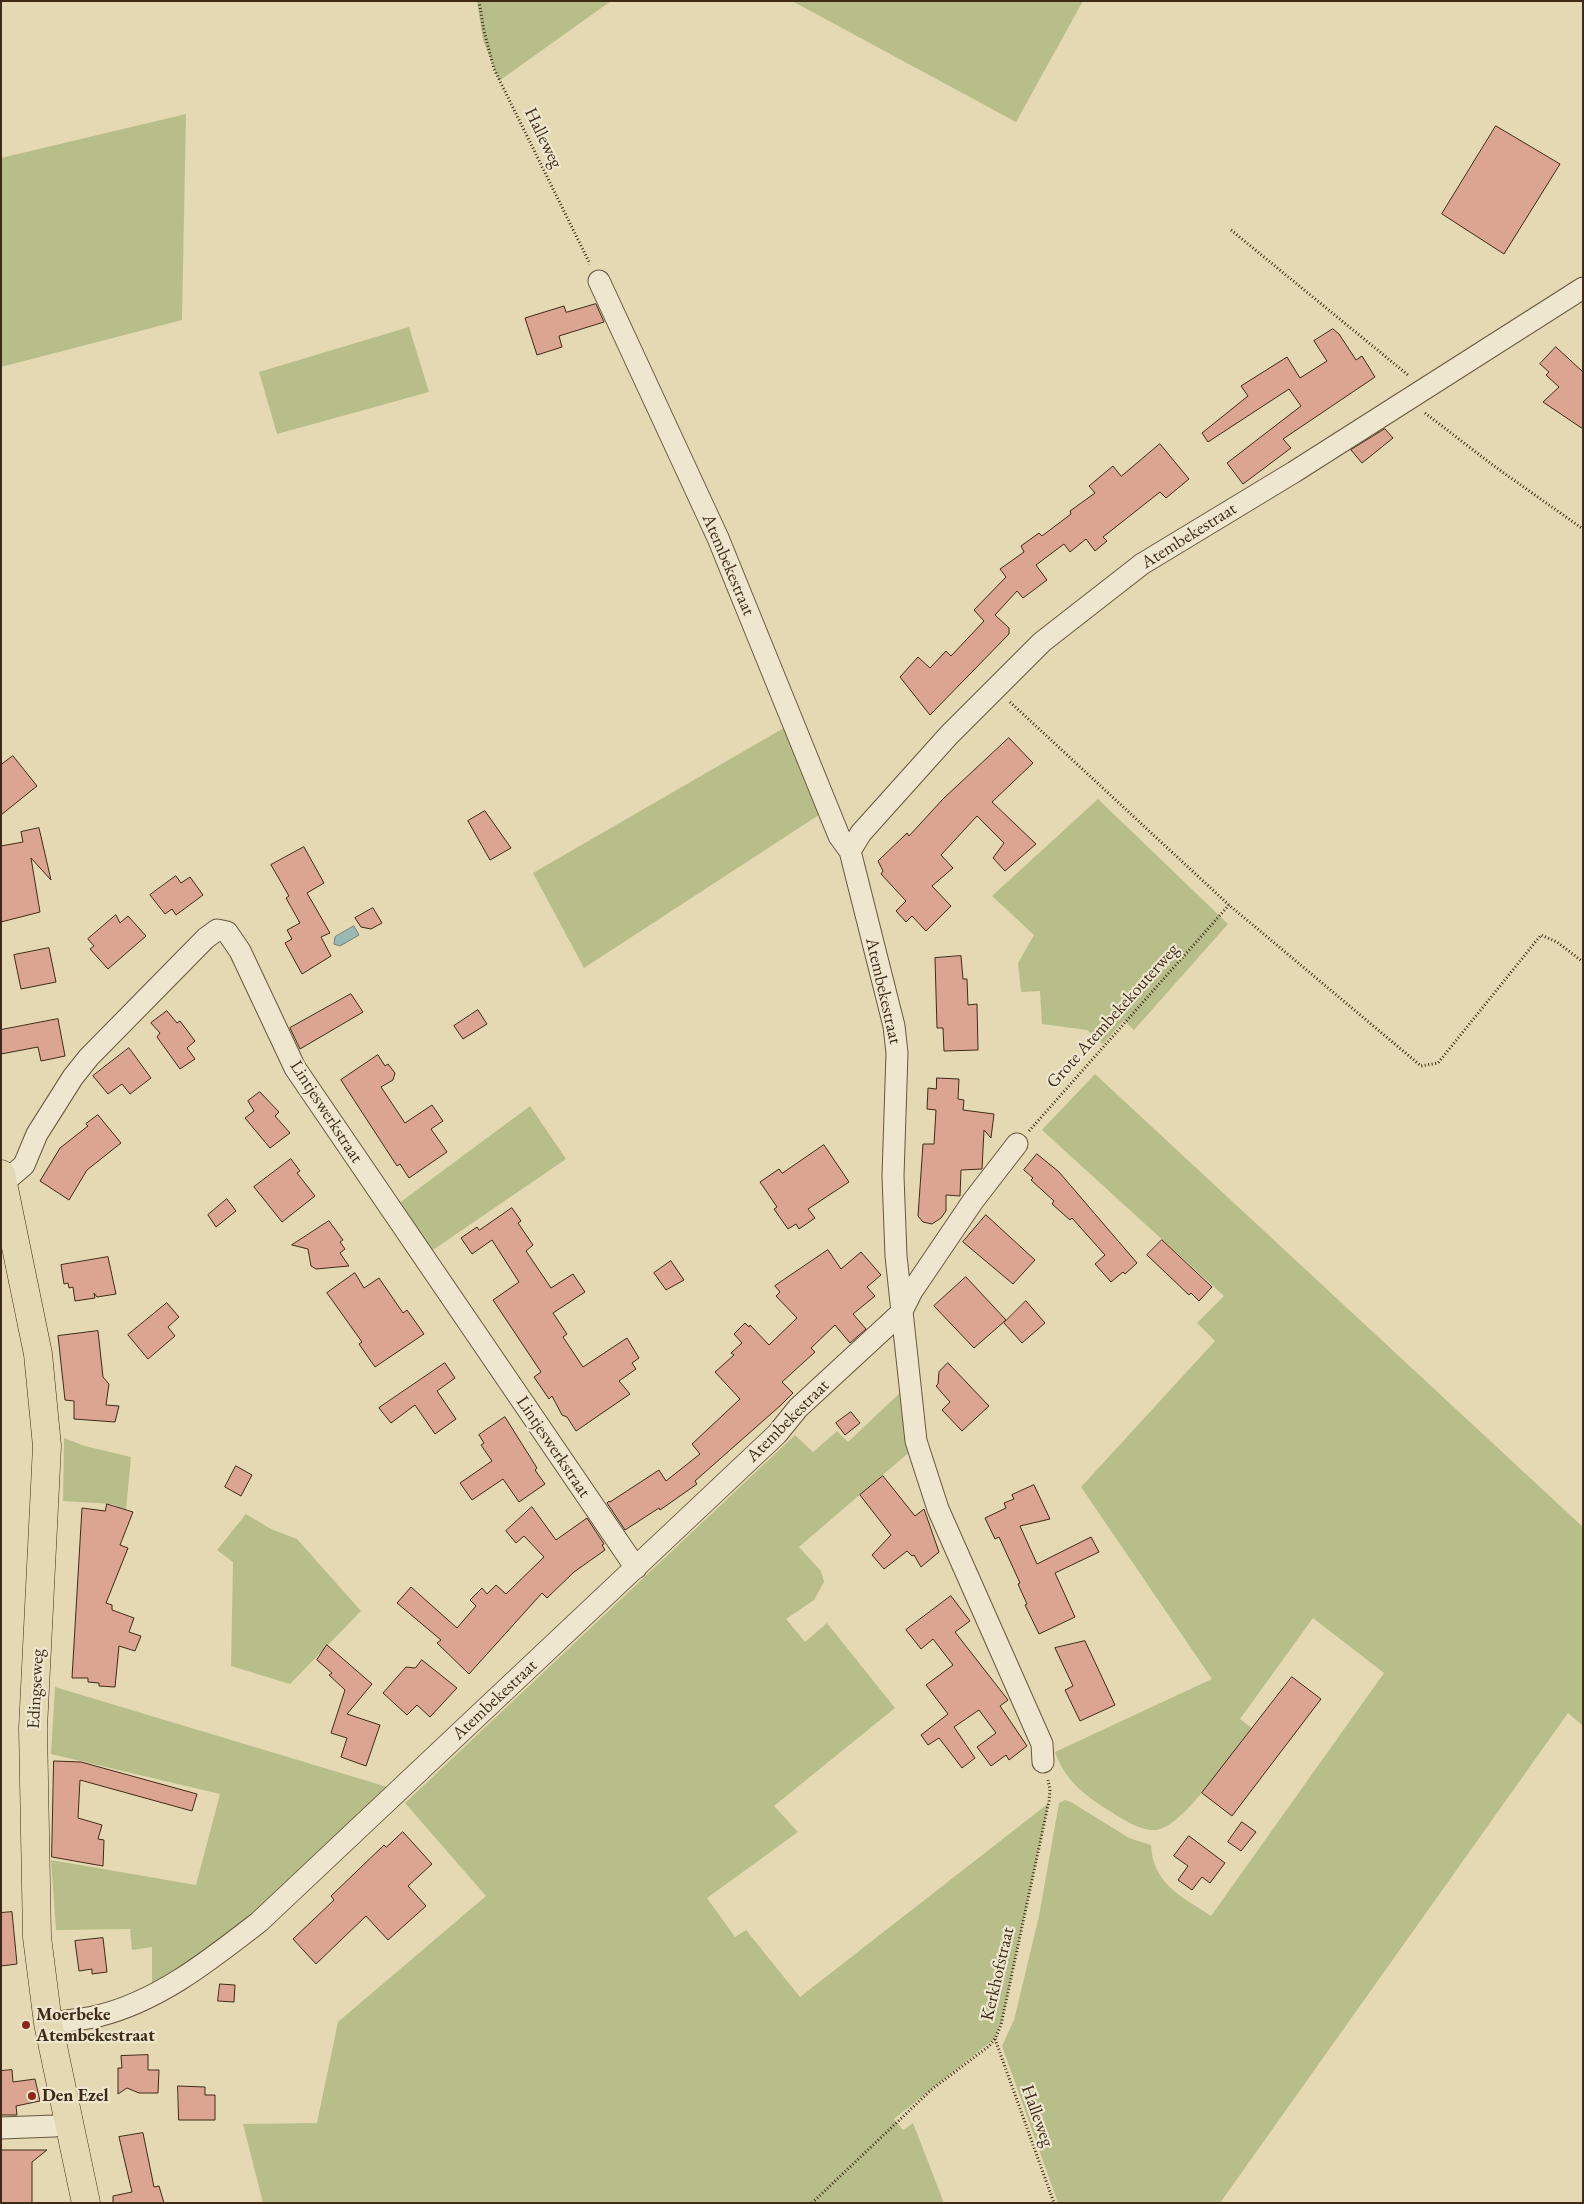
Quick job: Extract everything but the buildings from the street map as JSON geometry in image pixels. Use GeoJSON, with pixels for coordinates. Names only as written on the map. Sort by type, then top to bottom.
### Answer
{"type":"FeatureCollection","features":[{"type":"Feature","properties":{"kind":"main road","name":"Edingseweg"},"geometry":{"type":"LineString","coordinates":[[2,1178],[38,1354],[47,1446],[33,1738],[37,1937],[48,2023],[86,2203]]}},
{"type":"Feature","properties":{"kind":"street","name":"Atembekestraat"},"geometry":{"type":"LineString","coordinates":[[598,281],[718,538],[839,836],[850,851],[894,1026],[896,1053],[893,1176],[896,1256],[916,1441],[938,1509],[1042,1744],[1043,1762]]}},
{"type":"Feature","properties":{"kind":"street","name":"Atembekestraat"},"geometry":{"type":"LineString","coordinates":[[850,851],[861,833],[949,735],[1042,642],[1142,564],[1294,472],[1583,288]]}},
{"type":"Feature","properties":{"kind":"street","name":"Lintjeswerkstraat"},"geometry":{"type":"LineString","coordinates":[[2,1178],[24,1165],[37,1134],[73,1077],[89,1057],[206,938],[217,930],[227,932],[240,950],[295,1068],[636,1568]]}},
{"type":"Feature","properties":{"kind":"street","name":"Atembekestraat"},"geometry":{"type":"LineString","coordinates":[[48,2023],[98,2016],[143,1999],[198,1969],[259,1922],[636,1568],[777,1434],[798,1408],[901,1313],[912,1292],[973,1201],[1017,1144]]}},
{"type":"Feature","properties":{"kind":"street"},"geometry":{"type":"LineString","coordinates":[[1,2128],[54,2126],[69,2123]]}},
{"type":"Feature","properties":{"kind":"path","name":"Halleweg"},"geometry":{"type":"LineString","coordinates":[[479,1],[484,32],[494,69],[598,281]]}},
{"type":"Feature","properties":{"kind":"path"},"geometry":{"type":"LineString","coordinates":[[1231,230],[1394,362],[1438,424],[1583,529]]}},
{"type":"Feature","properties":{"kind":"path"},"geometry":{"type":"LineString","coordinates":[[996,689],[1230,905],[1421,1066],[1438,1063],[1541,935],[1557,942],[1583,962]]}},
{"type":"Feature","properties":{"kind":"path","name":"Grote Atembekekouterweg"},"geometry":{"type":"LineString","coordinates":[[1017,1144],[1230,905]]}},
{"type":"Feature","properties":{"kind":"path","name":"Kerkhofstraat"},"geometry":{"type":"LineString","coordinates":[[812,2203],[931,2090],[995,2039],[1001,2025],[1023,1933],[1049,1801],[1050,1790],[1043,1762]]}},
{"type":"Feature","properties":{"kind":"path","name":"Halleweg"},"geometry":{"type":"LineString","coordinates":[[995,2039],[1054,2203]]}},
{"type":"Feature","properties":{"kind":"green space"},"geometry":{"type":"Polygon","coordinates":[[[477,1],[611,1],[499,81],[483,40],[477,1]]]}},
{"type":"Feature","properties":{"kind":"green space"},"geometry":{"type":"Polygon","coordinates":[[[792,1],[1083,1],[1016,122],[792,1]]]}},
{"type":"Feature","properties":{"kind":"green space"},"geometry":{"type":"Polygon","coordinates":[[[186,114],[182,320],[1,367],[1,158],[186,114]]]}},
{"type":"Feature","properties":{"kind":"green space"},"geometry":{"type":"Polygon","coordinates":[[[409,327],[429,392],[277,434],[259,372],[409,327]]]}},
{"type":"Feature","properties":{"kind":"green space"},"geometry":{"type":"Polygon","coordinates":[[[789,725],[825,811],[584,968],[533,873],[789,725]]]}},
{"type":"Feature","properties":{"kind":"green space"},"geometry":{"type":"Polygon","coordinates":[[[1098,799],[1228,924],[1134,1030],[1124,1020],[1103,1044],[1087,1030],[1042,1024],[1040,991],[1021,992],[1018,963],[1034,935],[992,896],[1098,799]]]}},
{"type":"Feature","properties":{"kind":"green space"},"geometry":{"type":"Polygon","coordinates":[[[1095,1074],[1583,1527],[1583,1726],[1568,1713],[1220,2203],[1058,2203],[1002,2046],[1014,2020],[1039,1916],[1059,1803],[1065,1800],[1071,1802],[1129,1838],[1151,1845],[1157,1870],[1170,1888],[1211,1916],[1384,1673],[1313,1618],[1240,1719],[1252,1728],[1193,1803],[1167,1826],[1156,1830],[1137,1826],[1099,1804],[1076,1786],[1059,1762],[1055,1752],[1212,1679],[1081,1487],[1215,1341],[1197,1323],[1224,1296],[1042,1130],[1095,1074]]]}},
{"type":"Feature","properties":{"kind":"green space"},"geometry":{"type":"Polygon","coordinates":[[[530,1106],[566,1159],[430,1252],[398,1204],[530,1106]]]}},
{"type":"Feature","properties":{"kind":"green space"},"geometry":{"type":"Polygon","coordinates":[[[905,1388],[913,1449],[799,1547],[821,1571],[824,1582],[814,1600],[786,1619],[805,1642],[827,1623],[895,1708],[774,1806],[798,1832],[707,1898],[735,1937],[746,1930],[800,1997],[1049,1803],[1002,2021],[994,2039],[894,2119],[903,2130],[913,2123],[944,2203],[263,2203],[243,2124],[317,2123],[338,2022],[486,1896],[405,1803],[795,1435],[813,1452],[837,1431],[848,1442],[905,1388]]]}},
{"type":"Feature","properties":{"kind":"green space"},"geometry":{"type":"Polygon","coordinates":[[[64,1438],[85,1446],[131,1457],[126,1510],[112,1504],[63,1501],[64,1438]]]}},
{"type":"Feature","properties":{"kind":"green space"},"geometry":{"type":"Polygon","coordinates":[[[246,1514],[271,1529],[297,1539],[361,1611],[290,1684],[231,1666],[233,1562],[217,1550],[246,1514]]]}},
{"type":"Feature","properties":{"kind":"green space"},"geometry":{"type":"Polygon","coordinates":[[[55,1687],[391,1788],[242,1927],[152,1986],[152,1947],[132,1950],[130,1929],[56,1930],[51,1860],[196,1885],[220,1794],[51,1754],[55,1687]]]}},
{"type":"Feature","properties":{"kind":"water"},"geometry":{"type":"Polygon","coordinates":[[[354,926],[359,935],[340,946],[334,944],[335,937],[354,926]]]}},
{"type":"Feature","properties":{"kind":"place","name":"Moerbeke Atembekestraat"},"geometry":{"type":"Point","coordinates":[26,2025]}},
{"type":"Feature","properties":{"kind":"place","name":"Den Ezel"},"geometry":{"type":"Point","coordinates":[32,2096]}}]}
